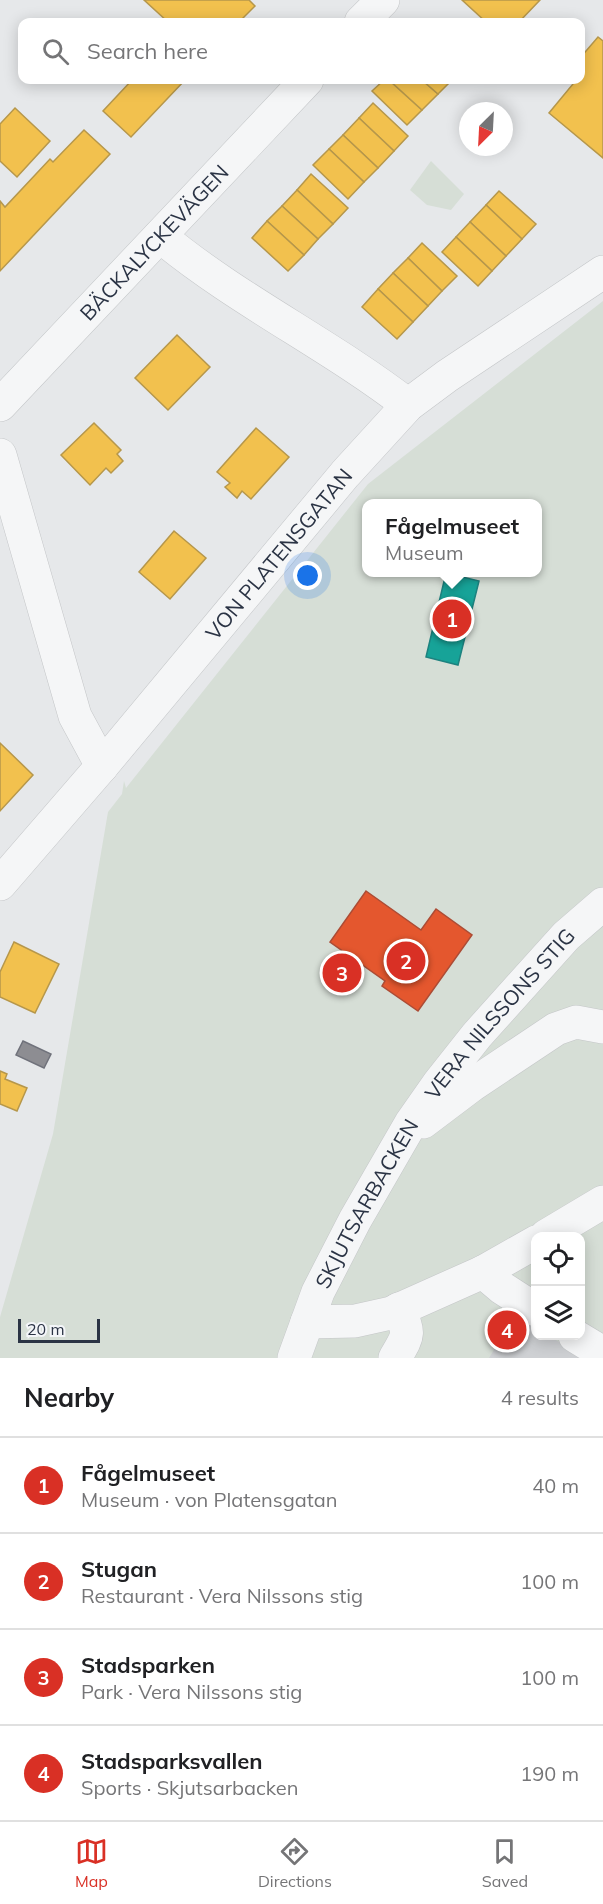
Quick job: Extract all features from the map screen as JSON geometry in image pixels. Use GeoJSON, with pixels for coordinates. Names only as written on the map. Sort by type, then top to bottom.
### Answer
{"type":"FeatureCollection","features":[{"type":"Feature","properties":{"kind":"street"},"geometry":{"type":"LineString","coordinates":[[365,18],[383,0]]}},
{"type":"Feature","properties":{"kind":"street","name":"BÄCKALYCKEVÄGEN"},"geometry":{"type":"LineString","coordinates":[[0,405],[304,84]]}},
{"type":"Feature","properties":{"kind":"street"},"geometry":{"type":"LineString","coordinates":[[160,236],[192,263],[376,381],[408,405]]}},
{"type":"Feature","properties":{"kind":"street","name":"VON PLATENSGATAN"},"geometry":{"type":"LineString","coordinates":[[0,884],[102,766],[337,483],[408,405],[447,376],[603,272]]}},
{"type":"Feature","properties":{"kind":"street"},"geometry":{"type":"LineString","coordinates":[[0,455],[75,716],[102,766]]}},
{"type":"Feature","properties":{"kind":"street","name":"VERA NILSSONS STIG"},"geometry":{"type":"LineString","coordinates":[[406,1132],[439,1083],[477,1035],[566,936],[603,904]]}},
{"type":"Feature","properties":{"kind":"street","name":"SKJUTSARBACKEN"},"geometry":{"type":"LineString","coordinates":[[294,1358],[318,1292],[355,1220],[406,1132],[430,1118],[472,1085],[556,1029],[576,1022],[603,1027]]}},
{"type":"Feature","properties":{"kind":"street"},"geometry":{"type":"LineString","coordinates":[[553,1232],[603,1202]]}},
{"type":"Feature","properties":{"kind":"street","name":"SKJUTSARBACKEN"},"geometry":{"type":"LineString","coordinates":[[307,1322],[355,1321],[391,1313],[483,1272],[531,1245]]}},
{"type":"Feature","properties":{"kind":"street"},"geometry":{"type":"LineString","coordinates":[[483,1272],[502,1288],[531,1307]]}},
{"type":"Feature","properties":{"kind":"street"},"geometry":{"type":"LineString","coordinates":[[395,1358],[407,1337],[408,1329],[399,1309]]}},
{"type":"Feature","properties":{"kind":"street"},"geometry":{"type":"LineString","coordinates":[[583,1340],[603,1353]]}},
{"type":"Feature","properties":{"kind":"shaded area"},"geometry":{"type":"Polygon","coordinates":[[[431,161],[464,194],[451,210],[427,205],[410,190],[431,161]]]}},
{"type":"Feature","properties":{"kind":"shaded area"},"geometry":{"type":"Polygon","coordinates":[[[603,301],[603,1358],[0,1358],[0,1317],[53,1134],[108,812],[122,794],[124,781],[126,788],[368,484],[603,301]]]}},
{"type":"Feature","properties":{"kind":"building: Homes"},"geometry":{"type":"Polygon","coordinates":[[[144,0],[249,0],[255,6],[243,18],[164,18],[144,0]]]}},
{"type":"Feature","properties":{"kind":"building: Homes"},"geometry":{"type":"Polygon","coordinates":[[[462,0],[540,0],[523,18],[482,18],[462,0]]]}},
{"type":"Feature","properties":{"kind":"building: Homes"},"geometry":{"type":"Polygon","coordinates":[[[598,37],[603,41],[603,158],[549,113],[573,84],[585,84],[585,52],[598,37]]]}},
{"type":"Feature","properties":{"kind":"building: Homes"},"geometry":{"type":"Polygon","coordinates":[[[128,84],[181,84],[131,137],[103,111],[128,84]]]}},
{"type":"Feature","properties":{"kind":"building: Homes"},"geometry":{"type":"Polygon","coordinates":[[[380,84],[393,84],[422,110],[407,125],[372,91],[380,84]]]}},
{"type":"Feature","properties":{"kind":"building: Homes"},"geometry":{"type":"Polygon","coordinates":[[[393,84],[427,84],[438,94],[422,110],[393,84]]]}},
{"type":"Feature","properties":{"kind":"building: Homes"},"geometry":{"type":"Polygon","coordinates":[[[427,84],[448,84],[438,94],[427,84]]]}},
{"type":"Feature","properties":{"kind":"building: Homes"},"geometry":{"type":"Polygon","coordinates":[[[373,103],[408,136],[394,151],[359,118],[373,103]]]}},
{"type":"Feature","properties":{"kind":"building: Homes"},"geometry":{"type":"Polygon","coordinates":[[[15,108],[50,141],[17,177],[0,161],[0,124],[15,108]]]}},
{"type":"Feature","properties":{"kind":"building: Homes"},"geometry":{"type":"Polygon","coordinates":[[[359,118],[394,151],[378,168],[343,135],[359,118]]]}},
{"type":"Feature","properties":{"kind":"building: Homes"},"geometry":{"type":"Polygon","coordinates":[[[84,130],[110,154],[0,271],[0,201],[5,207],[50,159],[53,162],[84,130]]]}},
{"type":"Feature","properties":{"kind":"building: Homes"},"geometry":{"type":"Polygon","coordinates":[[[343,135],[378,168],[364,182],[329,149],[343,135]]]}},
{"type":"Feature","properties":{"kind":"building: Homes"},"geometry":{"type":"Polygon","coordinates":[[[329,149],[364,182],[348,199],[313,165],[329,149]]]}},
{"type":"Feature","properties":{"kind":"building: Homes"},"geometry":{"type":"Polygon","coordinates":[[[311,174],[348,208],[333,224],[297,190],[311,174]]]}},
{"type":"Feature","properties":{"kind":"building: Homes"},"geometry":{"type":"Polygon","coordinates":[[[297,190],[333,224],[318,239],[282,206],[297,190]]]}},
{"type":"Feature","properties":{"kind":"building: Homes"},"geometry":{"type":"Polygon","coordinates":[[[499,191],[536,224],[522,239],[486,205],[499,191]]]}},
{"type":"Feature","properties":{"kind":"building: Homes"},"geometry":{"type":"Polygon","coordinates":[[[486,205],[522,239],[506,256],[470,222],[486,205]]]}},
{"type":"Feature","properties":{"kind":"building: Homes"},"geometry":{"type":"Polygon","coordinates":[[[282,206],[318,239],[304,255],[267,221],[282,206]]]}},
{"type":"Feature","properties":{"kind":"building: Homes"},"geometry":{"type":"Polygon","coordinates":[[[267,221],[304,255],[288,271],[252,238],[267,221]]]}},
{"type":"Feature","properties":{"kind":"building: Homes"},"geometry":{"type":"Polygon","coordinates":[[[470,222],[506,256],[492,271],[456,237],[470,222]]]}},
{"type":"Feature","properties":{"kind":"building: Homes"},"geometry":{"type":"Polygon","coordinates":[[[456,237],[492,271],[478,286],[442,252],[456,237]]]}},
{"type":"Feature","properties":{"kind":"building: Homes"},"geometry":{"type":"Polygon","coordinates":[[[422,243],[457,276],[442,291],[408,258],[422,243]]]}},
{"type":"Feature","properties":{"kind":"building: Homes"},"geometry":{"type":"Polygon","coordinates":[[[408,258],[442,291],[428,306],[393,273],[408,258]]]}},
{"type":"Feature","properties":{"kind":"building: Homes"},"geometry":{"type":"Polygon","coordinates":[[[393,273],[428,306],[413,322],[378,289],[393,273]]]}},
{"type":"Feature","properties":{"kind":"building: Homes"},"geometry":{"type":"Polygon","coordinates":[[[378,289],[413,322],[397,339],[362,307],[378,289]]]}},
{"type":"Feature","properties":{"kind":"building: Homes"},"geometry":{"type":"Polygon","coordinates":[[[177,335],[210,367],[168,410],[135,378],[177,335]]]}},
{"type":"Feature","properties":{"kind":"building: Homes"},"geometry":{"type":"Polygon","coordinates":[[[94,423],[121,450],[117,454],[123,461],[111,473],[106,468],[90,485],[61,455],[94,423]]]}},
{"type":"Feature","properties":{"kind":"building: Homes"},"geometry":{"type":"Polygon","coordinates":[[[256,428],[289,457],[251,499],[242,491],[237,498],[225,487],[230,483],[217,472],[256,428]]]}},
{"type":"Feature","properties":{"kind":"building: Homes"},"geometry":{"type":"Polygon","coordinates":[[[174,531],[206,558],[170,599],[139,572],[174,531]]]}},
{"type":"Feature","properties":{"kind":"building: Homes"},"geometry":{"type":"Polygon","coordinates":[[[0,743],[33,775],[0,811],[0,743]]]}},
{"type":"Feature","properties":{"kind":"building: Homes"},"geometry":{"type":"Polygon","coordinates":[[[14,942],[59,964],[35,1013],[0,997],[0,972],[14,942]]]}},
{"type":"Feature","properties":{"kind":"building: Homes"},"geometry":{"type":"Polygon","coordinates":[[[0,1071],[7,1074],[5,1079],[27,1088],[17,1111],[0,1104],[0,1071]]]}},
{"type":"Feature","properties":{"kind":"building: Shops"},"geometry":{"type":"Polygon","coordinates":[[[366,891],[421,930],[436,909],[472,935],[418,1011],[382,986],[385,981],[330,942],[366,891]]]}},
{"type":"Feature","properties":{"kind":"building: Public"},"geometry":{"type":"Polygon","coordinates":[[[445,577],[462,577],[479,581],[458,665],[426,657],[445,577]]]}},
{"type":"Feature","properties":{"kind":"building: Industry"},"geometry":{"type":"Polygon","coordinates":[[[23,1041],[51,1054],[44,1068],[16,1055],[23,1041]]]}},
{"type":"Feature","properties":{"kind":"building: Other"},"geometry":{"type":"Polygon","coordinates":[[[515,1315],[531,1324],[531,1340],[556,1340],[586,1358],[489,1358],[515,1315]]]}},
{"type":"Feature","properties":{"kind":"place","name":"Fågelmuseet"},"geometry":{"type":"Point","coordinates":[452,619]}},
{"type":"Feature","properties":{"kind":"place","name":"Stugan"},"geometry":{"type":"Point","coordinates":[406,961]}},
{"type":"Feature","properties":{"kind":"place","name":"Stadsparken"},"geometry":{"type":"Point","coordinates":[342,973]}},
{"type":"Feature","properties":{"kind":"place","name":"Stadsparksvallen"},"geometry":{"type":"Point","coordinates":[507,1330]}}]}
